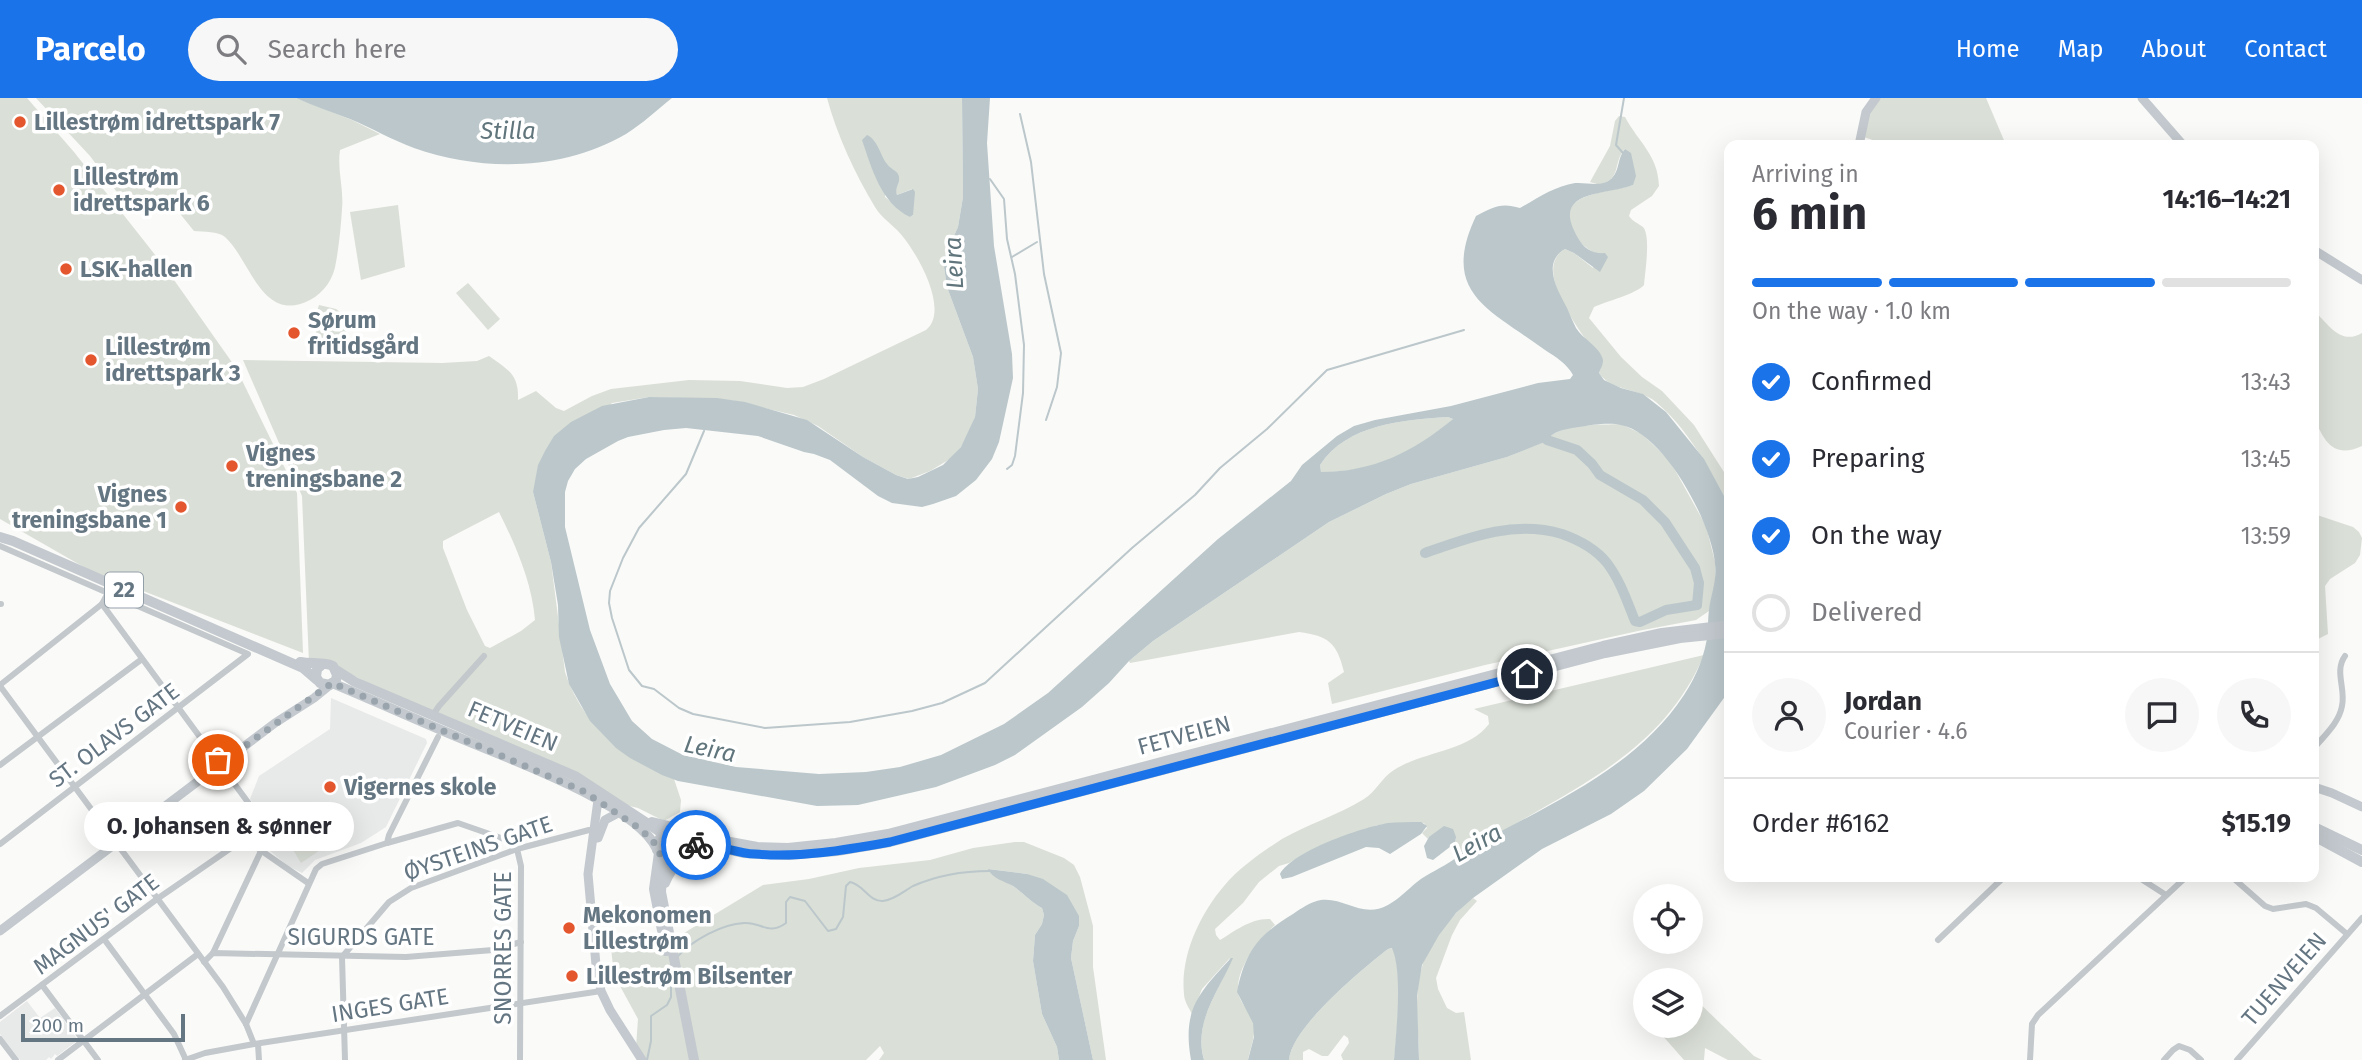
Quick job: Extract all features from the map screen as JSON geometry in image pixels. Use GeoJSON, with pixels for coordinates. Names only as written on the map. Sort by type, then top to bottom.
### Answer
{"type":"FeatureCollection","features":[{"type":"Feature","properties":{"kind":"highway","name":"22"},"geometry":{"type":"LineString","coordinates":[[0,535],[307,670],[323,684],[331,684]]}},
{"type":"Feature","properties":{"kind":"highway","name":"22"},"geometry":{"type":"LineString","coordinates":[[1699,632],[1724,626]]}},
{"type":"Feature","properties":{"kind":"highway","name":"22"},"geometry":{"type":"LineString","coordinates":[[1699,632],[1724,633]]}},
{"type":"Feature","properties":{"kind":"highway","name":"FETVEIEN"},"geometry":{"type":"LineString","coordinates":[[331,684],[566,783],[670,836],[706,838],[757,855],[788,855],[836,851],[890,842],[1605,653],[1699,632]]}},
{"type":"Feature","properties":{"kind":"highway","name":"22"},"geometry":{"type":"LineString","coordinates":[[235,639],[292,660],[310,664],[331,664],[336,670]]}},
{"type":"Feature","properties":{"kind":"highway"},"geometry":{"type":"LineString","coordinates":[[317,680],[317,669],[323,664]]}},
{"type":"Feature","properties":{"kind":"highway","name":"FETVEIEN"},"geometry":{"type":"LineString","coordinates":[[336,670],[355,682],[575,776],[624,813],[649,836],[658,851]]}},
{"type":"Feature","properties":{"kind":"highway"},"geometry":{"type":"LineString","coordinates":[[331,684],[337,677],[336,670]]}},
{"type":"Feature","properties":{"kind":"highway","name":"22"},"geometry":{"type":"LineString","coordinates":[[624,813],[661,826],[706,834],[728,846]]}},
{"type":"Feature","properties":{"kind":"highway"},"geometry":{"type":"LineString","coordinates":[[2319,829],[2362,850]]}},
{"type":"Feature","properties":{"kind":"highway"},"geometry":{"type":"LineString","coordinates":[[684,1017],[655,901],[654,878],[658,841],[670,836],[678,843],[661,880],[661,892],[694,1060]]}},
{"type":"Feature","properties":{"kind":"highway"},"geometry":{"type":"LineString","coordinates":[[2319,839],[2362,862]]}},
{"type":"Feature","properties":{"kind":"highway","name":"FETVEIEN"},"geometry":{"type":"LineString","coordinates":[[674,854],[705,844],[728,846]]}},
{"type":"Feature","properties":{"kind":"highway"},"geometry":{"type":"LineString","coordinates":[[665,910],[666,882],[679,862],[699,851],[728,846]]}},
{"type":"Feature","properties":{"kind":"highway","name":"22"},"geometry":{"type":"LineString","coordinates":[[658,851],[664,857],[674,854]]}},
{"type":"Feature","properties":{"kind":"main road"},"geometry":{"type":"LineString","coordinates":[[2142,98],[2179,140]]}},
{"type":"Feature","properties":{"kind":"main road"},"geometry":{"type":"LineString","coordinates":[[1860,140],[1866,112],[1873,100]]}},
{"type":"Feature","properties":{"kind":"main road"},"geometry":{"type":"LineString","coordinates":[[2319,253],[2361,278]]}},
{"type":"Feature","properties":{"kind":"main road"},"geometry":{"type":"LineString","coordinates":[[1,929],[222,767],[300,705],[314,690],[317,680]]}},
{"type":"Feature","properties":{"kind":"main road"},"geometry":{"type":"LineString","coordinates":[[300,705],[331,684]]}},
{"type":"Feature","properties":{"kind":"main road"},"geometry":{"type":"LineString","coordinates":[[2319,789],[2362,807]]}},
{"type":"Feature","properties":{"kind":"main road"},"geometry":{"type":"LineString","coordinates":[[598,800],[588,874],[596,965],[601,991],[614,1018],[642,1060]]}},
{"type":"Feature","properties":{"kind":"main road"},"geometry":{"type":"LineString","coordinates":[[592,853],[605,820],[624,813]]}},
{"type":"Feature","properties":{"kind":"street"},"geometry":{"type":"LineString","coordinates":[[0,546],[108,593],[102,604],[0,685],[204,962],[246,1024],[260,1060]]}},
{"type":"Feature","properties":{"kind":"street","name":"ST. OLAVS GATE"},"geometry":{"type":"LineString","coordinates":[[0,844],[248,654],[108,593]]}},
{"type":"Feature","properties":{"kind":"street"},"geometry":{"type":"LineString","coordinates":[[102,604],[254,813],[247,837],[261,851],[308,883],[246,1024]]}},
{"type":"Feature","properties":{"kind":"street"},"geometry":{"type":"LineString","coordinates":[[433,715],[484,656]]}},
{"type":"Feature","properties":{"kind":"street"},"geometry":{"type":"LineString","coordinates":[[2319,742],[2331,729],[2341,711],[2343,696],[2340,669],[2345,656]]}},
{"type":"Feature","properties":{"kind":"street"},"geometry":{"type":"LineString","coordinates":[[0,765],[142,659]]}},
{"type":"Feature","properties":{"kind":"street"},"geometry":{"type":"LineString","coordinates":[[387,843],[403,803],[438,737]]}},
{"type":"Feature","properties":{"kind":"street","name":"SNORRES GATE"},"geometry":{"type":"LineString","coordinates":[[308,883],[321,864],[457,823],[504,839],[517,849],[521,866],[520,1060]]}},
{"type":"Feature","properties":{"kind":"street","name":"ØYSTEINS GATE"},"geometry":{"type":"LineString","coordinates":[[342,957],[398,894],[517,849],[589,830]]}},
{"type":"Feature","properties":{"kind":"street","name":"MAGNUS' GATE"},"geometry":{"type":"LineString","coordinates":[[0,1016],[157,899],[247,837]]}},
{"type":"Feature","properties":{"kind":"street"},"geometry":{"type":"LineString","coordinates":[[204,962],[213,953],[261,851]]}},
{"type":"Feature","properties":{"kind":"street"},"geometry":{"type":"LineString","coordinates":[[1938,940],[1999,882]]}},
{"type":"Feature","properties":{"kind":"street"},"geometry":{"type":"LineString","coordinates":[[2146,882],[2166,895]]}},
{"type":"Feature","properties":{"kind":"street"},"geometry":{"type":"LineString","coordinates":[[2030,1060],[2032,1024],[2038,1015],[2180,882]]}},
{"type":"Feature","properties":{"kind":"street"},"geometry":{"type":"LineString","coordinates":[[2238,882],[2265,906],[2273,909],[2306,904],[2316,908],[2347,934]]}},
{"type":"Feature","properties":{"kind":"street","name":"TUENVEIEN"},"geometry":{"type":"LineString","coordinates":[[2237,1060],[2361,918]]}},
{"type":"Feature","properties":{"kind":"street"},"geometry":{"type":"LineString","coordinates":[[104,939],[174,1034],[186,1060]]}},
{"type":"Feature","properties":{"kind":"street","name":"SIGURDS GATE"},"geometry":{"type":"LineString","coordinates":[[213,953],[406,957],[493,950],[521,942]]}},
{"type":"Feature","properties":{"kind":"street"},"geometry":{"type":"LineString","coordinates":[[58,1060],[198,954]]}},
{"type":"Feature","properties":{"kind":"street"},"geometry":{"type":"LineString","coordinates":[[342,957],[345,1060]]}},
{"type":"Feature","properties":{"kind":"street"},"geometry":{"type":"LineString","coordinates":[[42,985],[98,1060]]}},
{"type":"Feature","properties":{"kind":"street","name":"INGES GATE"},"geometry":{"type":"LineString","coordinates":[[186,1060],[256,1044],[601,991]]}},
{"type":"Feature","properties":{"kind":"street"},"geometry":{"type":"LineString","coordinates":[[0,1039],[16,1060]]}},
{"type":"Feature","properties":{"kind":"street"},"geometry":{"type":"LineString","coordinates":[[2164,1060],[2179,1046],[2201,1060]]}},
{"type":"Feature","properties":{"kind":"shaded area"},"geometry":{"type":"Polygon","coordinates":[[[0,98],[27,98],[74,152],[167,270],[236,368],[297,493],[303,653],[89,570],[0,519],[0,98]]]}},
{"type":"Feature","properties":{"kind":"shaded area"},"geometry":{"type":"Polygon","coordinates":[[[36,98],[296,98],[380,134],[340,150],[340,229],[335,268],[328,284],[315,297],[294,305],[280,304],[269,297],[234,247],[222,235],[194,231],[177,210],[163,205],[122,199],[90,156],[36,98]]]}},
{"type":"Feature","properties":{"kind":"shaded area"},"geometry":{"type":"Polygon","coordinates":[[[827,98],[962,98],[963,197],[958,227],[943,260],[947,287],[973,357],[978,389],[975,417],[961,447],[950,459],[909,479],[863,457],[818,426],[794,415],[731,400],[649,397],[612,403],[533,492],[551,562],[565,672],[573,691],[582,708],[607,738],[638,762],[674,779],[681,800],[680,812],[664,821],[638,808],[576,793],[345,671],[309,663],[302,496],[243,360],[442,363],[477,361],[489,356],[507,369],[514,378],[518,400],[536,391],[556,408],[564,411],[611,389],[689,380],[740,381],[787,388],[803,387],[824,379],[926,330],[933,321],[935,308],[928,279],[913,250],[882,217],[860,181],[847,154],[827,98]],[[887,165],[885,197],[910,217],[913,215],[912,189],[897,195],[895,189],[898,184],[887,165]],[[499,512],[443,541],[443,548],[467,610],[485,646],[490,648],[535,620],[522,565],[499,512]]]}},
{"type":"Feature","properties":{"kind":"shaded area"},"geometry":{"type":"Polygon","coordinates":[[[1876,98],[1986,98],[2004,140],[1873,140],[1864,137],[1864,124],[1876,98]]]}},
{"type":"Feature","properties":{"kind":"shaded area"},"geometry":{"type":"Polygon","coordinates":[[[1619,116],[1625,117],[1651,157],[1659,186],[1652,196],[1631,210],[1629,216],[1643,227],[1647,238],[1644,285],[1594,307],[1589,318],[1621,357],[1662,391],[1694,425],[1724,472],[1724,496],[1697,450],[1668,413],[1649,397],[1611,383],[1599,373],[1603,362],[1575,323],[1557,289],[1553,273],[1555,259],[1565,249],[1593,268],[1597,254],[1578,240],[1573,232],[1568,215],[1571,207],[1589,196],[1633,185],[1625,149],[1612,178],[1600,185],[1590,182],[1610,146],[1615,121],[1619,116]]]}},
{"type":"Feature","properties":{"kind":"shaded area"},"geometry":{"type":"Polygon","coordinates":[[[398,205],[405,267],[361,280],[350,212],[398,205]]]}},
{"type":"Feature","properties":{"kind":"shaded area"},"geometry":{"type":"Polygon","coordinates":[[[468,283],[500,319],[488,330],[456,293],[468,283]]]}},
{"type":"Feature","properties":{"kind":"shaded area"},"geometry":{"type":"Polygon","coordinates":[[[319,305],[336,309],[348,318],[342,352],[316,351],[316,314],[319,305]]]}},
{"type":"Feature","properties":{"kind":"shaded area"},"geometry":{"type":"Polygon","coordinates":[[[2319,316],[2341,335],[2347,337],[2362,333],[2362,446],[2352,450],[2337,449],[2326,441],[2319,428],[2319,316]]]}},
{"type":"Feature","properties":{"kind":"shaded area"},"geometry":{"type":"Polygon","coordinates":[[[1448,417],[1453,419],[1420,444],[1392,460],[1367,468],[1321,473],[1320,465],[1331,451],[1360,433],[1395,423],[1448,417]]]}},
{"type":"Feature","properties":{"kind":"shaded area"},"geometry":{"type":"Polygon","coordinates":[[[1621,424],[1642,434],[1670,461],[1706,526],[1715,562],[1715,587],[1709,611],[1696,620],[1485,665],[1332,704],[1328,683],[1344,672],[1341,662],[1330,643],[1309,634],[1299,632],[1130,663],[1129,661],[1153,641],[1329,522],[1386,494],[1411,484],[1507,457],[1570,428],[1621,424]]]}},
{"type":"Feature","properties":{"kind":"shaded area"},"geometry":{"type":"Polygon","coordinates":[[[2319,516],[2353,527],[2362,538],[2360,555],[2355,563],[2330,579],[2325,586],[2328,634],[2319,638],[2319,516]]]}},
{"type":"Feature","properties":{"kind":"shaded area"},"geometry":{"type":"Polygon","coordinates":[[[1704,655],[1688,687],[1668,714],[1620,759],[1565,795],[1457,855],[1453,846],[1456,839],[1428,839],[1422,833],[1427,828],[1424,823],[1378,825],[1318,847],[1279,866],[1259,882],[1243,903],[1215,929],[1220,940],[1243,926],[1263,919],[1270,919],[1275,925],[1250,955],[1238,983],[1239,996],[1252,1017],[1254,1026],[1248,1060],[1204,1060],[1202,1032],[1205,1019],[1230,958],[1202,989],[1192,1014],[1184,997],[1185,965],[1194,936],[1207,909],[1230,879],[1244,867],[1282,839],[1364,799],[1394,770],[1457,746],[1480,733],[1489,724],[1488,716],[1474,709],[1704,655]]]}},
{"type":"Feature","properties":{"kind":"shaded area","name":"Vigernes skole"},"geometry":{"type":"Polygon","coordinates":[[[331,698],[426,739],[427,743],[386,827],[361,843],[315,860],[302,873],[288,866],[256,839],[254,834],[259,812],[250,799],[259,776],[330,729],[331,698]]]}},
{"type":"Feature","properties":{"kind":"shaded area"},"geometry":{"type":"Polygon","coordinates":[[[286,814],[295,828],[268,845],[259,832],[286,814]]]}},
{"type":"Feature","properties":{"kind":"shaded area"},"geometry":{"type":"Polygon","coordinates":[[[328,824],[338,838],[301,863],[292,848],[328,824]]]}},
{"type":"Feature","properties":{"kind":"shaded area"},"geometry":{"type":"Polygon","coordinates":[[[1024,842],[1064,858],[1074,865],[1080,877],[1093,926],[1093,967],[1106,1060],[1093,1060],[1071,958],[1073,941],[1079,926],[1027,874],[989,869],[1042,908],[1044,915],[1035,935],[1033,961],[1042,1014],[1057,1047],[1059,1060],[879,1060],[884,1053],[880,1046],[866,1060],[641,1060],[636,1047],[638,1019],[614,975],[611,948],[621,939],[645,931],[649,940],[660,942],[672,939],[763,885],[809,879],[859,868],[930,860],[973,848],[1024,842]]]}},
{"type":"Feature","properties":{"kind":"shaded area"},"geometry":{"type":"Polygon","coordinates":[[[1473,898],[1477,901],[1460,920],[1452,935],[1436,978],[1447,1008],[1456,1013],[1464,1012],[1471,1060],[1419,1060],[1417,1002],[1419,978],[1425,958],[1443,929],[1473,898]]]}},
{"type":"Feature","properties":{"kind":"shaded area"},"geometry":{"type":"Polygon","coordinates":[[[1393,948],[1399,988],[1394,1060],[1343,1060],[1341,1055],[1349,1043],[1344,1035],[1328,1056],[1309,1049],[1303,1052],[1303,1060],[1289,1060],[1293,1047],[1314,1016],[1362,970],[1393,948]]]}},
{"type":"Feature","properties":{"kind":"shaded area"},"geometry":{"type":"Polygon","coordinates":[[[27,1001],[40,1018],[55,1008],[78,1040],[51,1059],[20,1060],[0,1034],[0,1022],[27,1001]]]}},
{"type":"Feature","properties":{"kind":"shaded area"},"geometry":{"type":"Polygon","coordinates":[[[1703,1007],[1754,1056],[1762,1060],[1728,1060],[1705,1048],[1704,1060],[1684,1060],[1665,1038],[1703,1038],[1703,1007]]]}},
{"type":"Feature","properties":{"kind":"water","name":"Stilla"},"geometry":{"type":"Polygon","coordinates":[[[296,98],[672,98],[632,130],[601,146],[549,161],[494,164],[440,156],[406,145],[296,98]]]}},
{"type":"Feature","properties":{"kind":"water","name":"Leira"},"geometry":{"type":"Polygon","coordinates":[[[962,98],[990,98],[987,143],[994,246],[1012,354],[1013,378],[999,442],[992,459],[976,480],[956,496],[922,507],[892,503],[878,496],[830,460],[814,454],[758,436],[686,428],[628,437],[586,459],[575,469],[565,492],[565,527],[590,630],[610,684],[632,721],[652,739],[683,755],[736,767],[819,774],[866,772],[900,767],[941,755],[1004,724],[1048,693],[1218,539],[1291,481],[1302,465],[1337,436],[1354,426],[1375,420],[1451,406],[1538,383],[1570,379],[1573,375],[1568,367],[1490,311],[1476,297],[1467,282],[1464,264],[1466,243],[1476,216],[1487,210],[1508,205],[1520,208],[1560,187],[1575,183],[1604,183],[1615,175],[1625,149],[1631,153],[1636,176],[1633,185],[1584,197],[1575,203],[1570,211],[1571,222],[1580,242],[1589,250],[1605,253],[1608,257],[1600,272],[1565,249],[1554,262],[1554,277],[1576,328],[1602,357],[1599,373],[1604,380],[1643,394],[1666,412],[1704,459],[1724,496],[1724,698],[1687,749],[1644,791],[1611,814],[1542,849],[1456,913],[1439,935],[1422,965],[1417,996],[1419,1060],[1394,1060],[1398,987],[1392,948],[1362,970],[1314,1016],[1293,1047],[1289,1060],[1248,1060],[1254,1037],[1253,1023],[1237,992],[1244,966],[1262,937],[1306,905],[1330,900],[1362,909],[1379,909],[1466,850],[1587,784],[1640,745],[1664,721],[1684,695],[1697,672],[1705,649],[1715,582],[1712,547],[1705,526],[1683,482],[1653,444],[1637,432],[1611,424],[1561,431],[1553,434],[1547,441],[1507,457],[1411,484],[1329,522],[1153,641],[1082,707],[1015,755],[936,787],[858,805],[817,806],[678,781],[630,758],[616,748],[590,721],[569,684],[559,637],[558,605],[551,562],[533,492],[538,465],[554,436],[571,422],[602,406],[649,397],[717,398],[745,402],[807,420],[863,457],[908,479],[943,465],[961,447],[975,417],[978,389],[973,357],[947,287],[943,260],[958,227],[963,197],[962,98]],[[1448,417],[1413,420],[1377,427],[1360,433],[1331,451],[1320,465],[1321,472],[1375,464],[1392,458],[1453,419],[1448,417]]]}},
{"type":"Feature","properties":{"kind":"water"},"geometry":{"type":"Polygon","coordinates":[[[867,135],[898,175],[897,195],[913,189],[915,192],[913,215],[910,217],[892,203],[879,184],[862,140],[867,135]]]}},
{"type":"Feature","properties":{"kind":"water"},"geometry":{"type":"Polygon","coordinates":[[[1421,822],[1427,826],[1421,834],[1390,854],[1379,848],[1366,847],[1292,877],[1282,879],[1280,874],[1298,857],[1345,835],[1388,823],[1421,822]]]}},
{"type":"Feature","properties":{"kind":"water"},"geometry":{"type":"Polygon","coordinates":[[[1444,826],[1453,829],[1455,843],[1433,860],[1427,858],[1424,846],[1429,837],[1444,826]]]}},
{"type":"Feature","properties":{"kind":"water"},"geometry":{"type":"Polygon","coordinates":[[[988,869],[1043,879],[1067,895],[1079,916],[1071,958],[1093,1060],[1059,1060],[1057,1047],[1042,1014],[1033,961],[1035,935],[1044,915],[1042,908],[988,869]]]}},
{"type":"Feature","properties":{"kind":"water"},"geometry":{"type":"Polygon","coordinates":[[[1231,958],[1205,1020],[1202,1033],[1204,1060],[1191,1060],[1191,1015],[1202,992],[1231,958]]]}},
{"type":"Feature","properties":{"kind":"waterway"},"geometry":{"type":"LineString","coordinates":[[1623,153],[1616,145],[1624,98]]}},
{"type":"Feature","properties":{"kind":"waterway"},"geometry":{"type":"LineString","coordinates":[[1020,114],[1031,162],[1044,274],[1061,353],[1057,387],[1046,420]]}},
{"type":"Feature","properties":{"kind":"waterway"},"geometry":{"type":"LineString","coordinates":[[990,179],[1004,199],[1007,239],[1015,274],[1024,345],[1023,393],[1015,456],[1012,465],[1007,469]]}},
{"type":"Feature","properties":{"kind":"waterway"},"geometry":{"type":"LineString","coordinates":[[1012,257],[1037,242]]}},
{"type":"Feature","properties":{"kind":"waterway"},"geometry":{"type":"LineString","coordinates":[[704,431],[686,474],[639,528],[610,591],[612,618],[629,670],[642,686],[654,689],[679,708],[693,714],[765,728],[850,722],[942,703],[985,683],[1132,548],[1195,495],[1220,468],[1267,429],[1327,370],[1464,330]]}},
{"type":"Feature","properties":{"kind":"waterway"},"geometry":{"type":"LineString","coordinates":[[1547,440],[1577,450],[1600,475],[1643,500],[1665,522],[1695,568],[1699,583],[1697,605]]}},
{"type":"Feature","properties":{"kind":"waterway"},"geometry":{"type":"LineString","coordinates":[[1425,553],[1492,532],[1544,530],[1575,539],[1602,558],[1612,570],[1635,621],[1640,622],[1666,610],[1697,605]]}},
{"type":"Feature","properties":{"kind":"waterway"},"geometry":{"type":"LineString","coordinates":[[678,956],[700,939],[727,926],[750,923],[770,928],[780,927],[786,923],[786,902],[790,897],[805,901],[828,931],[836,929],[843,917],[846,886],[850,882],[874,899],[883,901],[941,876],[990,871]]}},
{"type":"Feature","properties":{"kind":"waterway"},"geometry":{"type":"LineString","coordinates":[[647,1060],[651,1041],[651,1016],[667,1005],[671,997],[671,965]]}},
{"type":"Feature","properties":{"kind":"way so far"},"geometry":{"type":"LineString","coordinates":[[218,760],[220,764],[295,709],[319,695],[332,683],[583,791],[649,836],[664,857],[670,858],[678,850],[696,845]]}},
{"type":"Feature","properties":{"kind":"place","name":"Lillestrøm idrettspark 7"},"geometry":{"type":"Point","coordinates":[20,122]}},
{"type":"Feature","properties":{"kind":"place","name":"Lillestrøm idrettspark 6"},"geometry":{"type":"Point","coordinates":[59,190]}},
{"type":"Feature","properties":{"kind":"place","name":"LSK-hallen"},"geometry":{"type":"Point","coordinates":[66,269]}},
{"type":"Feature","properties":{"kind":"place","name":"Sørum fritidsgård"},"geometry":{"type":"Point","coordinates":[294,333]}},
{"type":"Feature","properties":{"kind":"place","name":"Lillestrøm idrettspark 3"},"geometry":{"type":"Point","coordinates":[91,360]}},
{"type":"Feature","properties":{"kind":"place","name":"Vignes treningsbane 2"},"geometry":{"type":"Point","coordinates":[232,466]}},
{"type":"Feature","properties":{"kind":"place","name":"Vignes treningsbane 1"},"geometry":{"type":"Point","coordinates":[181,507]}},
{"type":"Feature","properties":{"kind":"place","name":"O. Johansen & sønner"},"geometry":{"type":"Point","coordinates":[218,760]}},
{"type":"Feature","properties":{"kind":"place","name":"Vigernes skole"},"geometry":{"type":"Point","coordinates":[330,787]}},
{"type":"Feature","properties":{"kind":"place","name":"Mekonomen Lillestrøm"},"geometry":{"type":"Point","coordinates":[569,928]}},
{"type":"Feature","properties":{"kind":"place","name":"Lillestrøm Bilsenter"},"geometry":{"type":"Point","coordinates":[572,976]}},
{"type":"Feature","properties":{"kind":"route"},"geometry":{"type":"LineString","coordinates":[[696,845],[712,845],[757,855],[788,855],[854,849],[890,842],[1527,674]]}}]}
